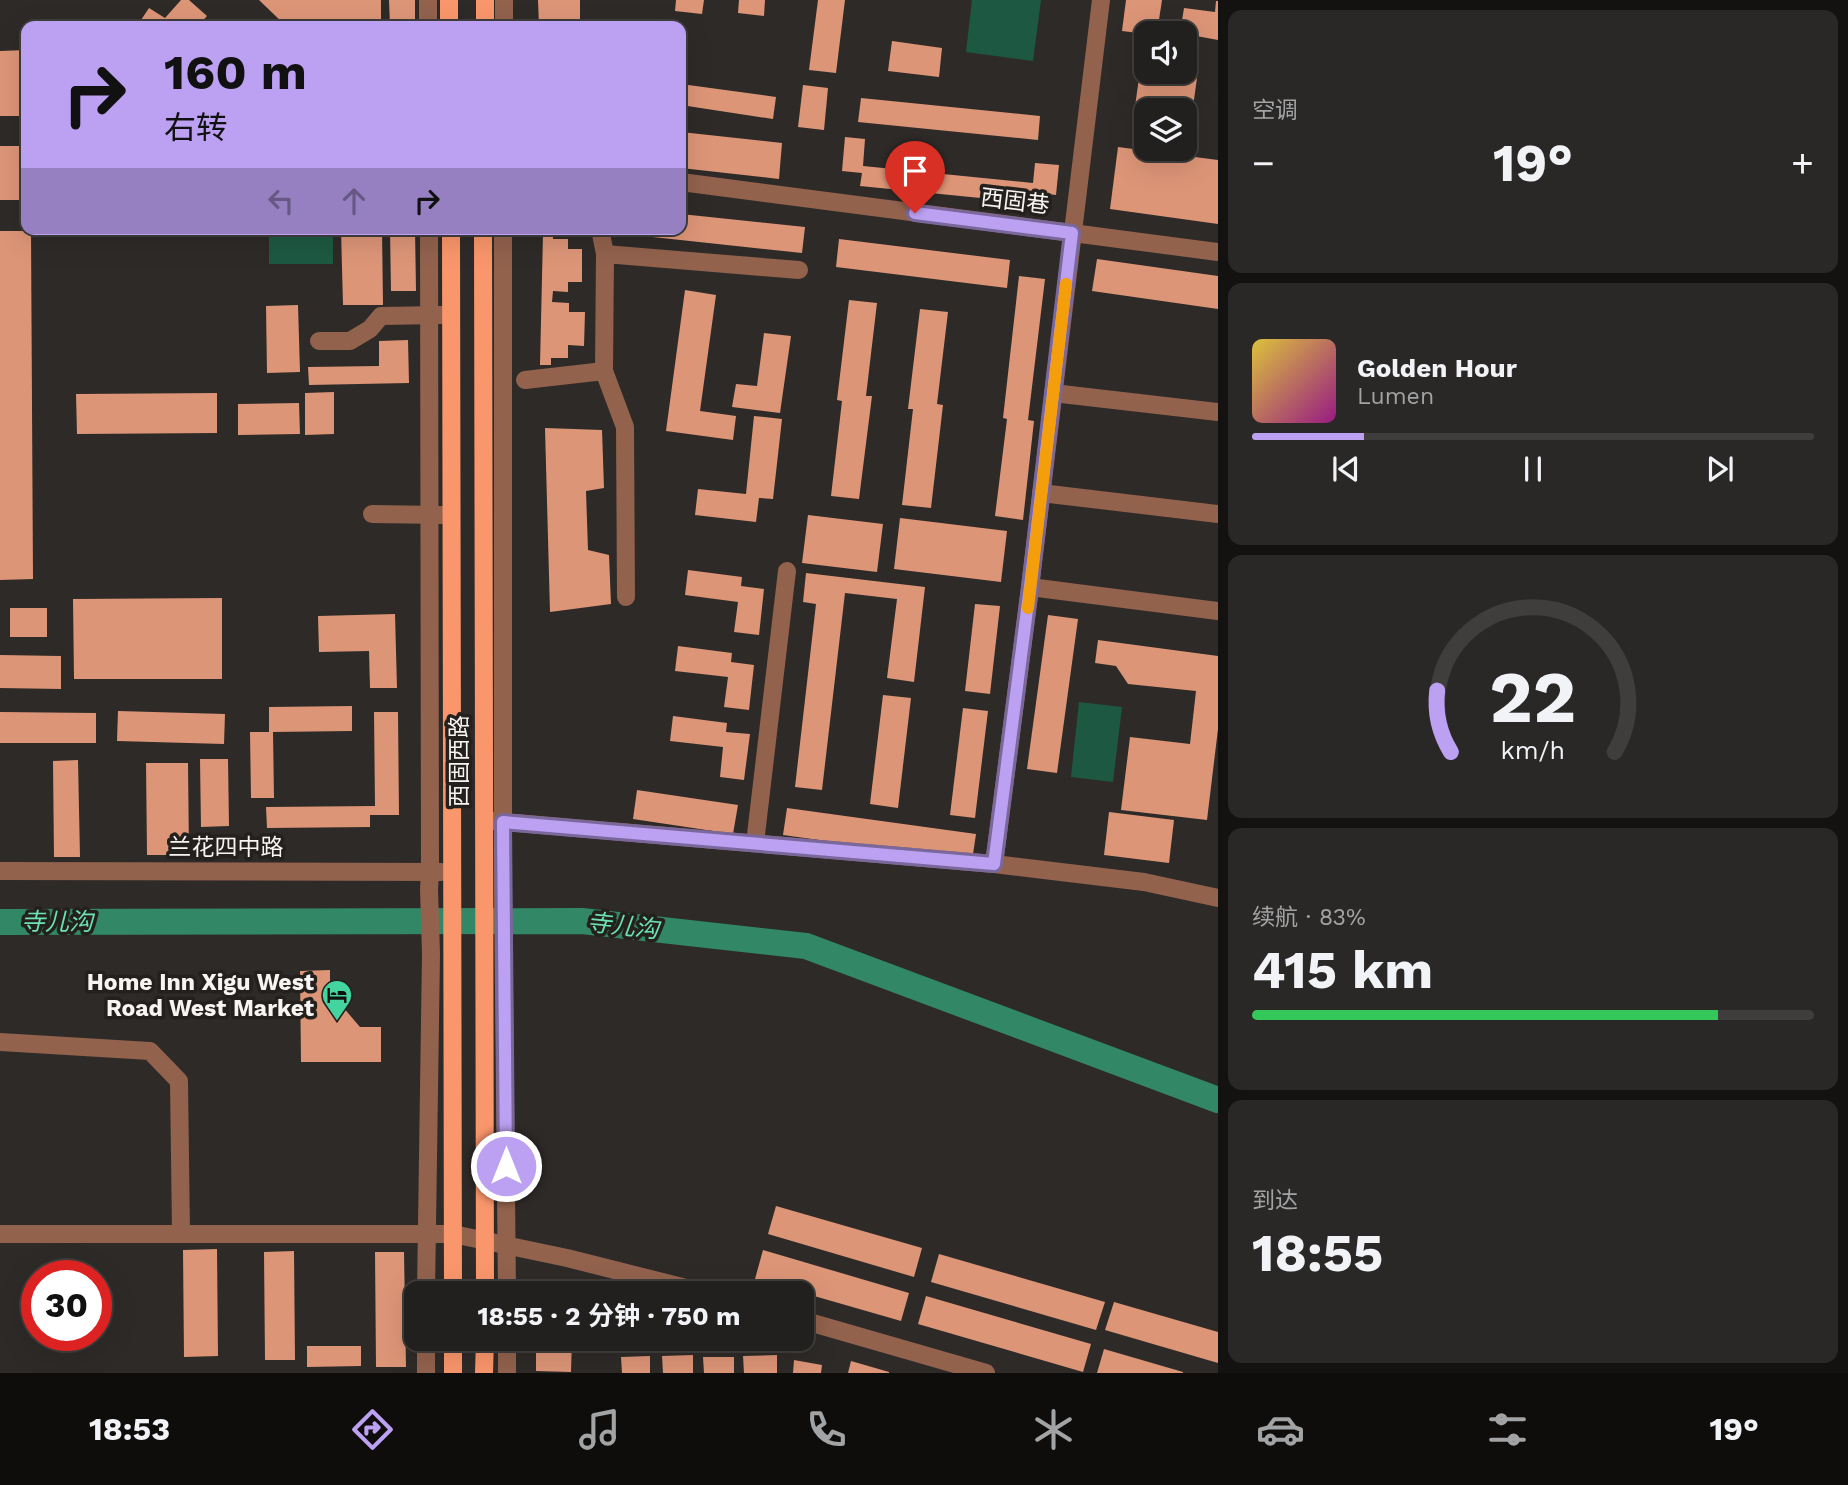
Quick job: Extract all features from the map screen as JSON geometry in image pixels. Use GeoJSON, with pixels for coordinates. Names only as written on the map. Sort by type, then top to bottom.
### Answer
{"type":"FeatureCollection","features":[{"type":"Feature","properties":{"kind":"main road"},"geometry":{"type":"LineString","coordinates":[[449,0],[449,21]]}},
{"type":"Feature","properties":{"kind":"main road"},"geometry":{"type":"LineString","coordinates":[[485,0],[485,21]]}},
{"type":"Feature","properties":{"kind":"main road","name":"西固西路"},"geometry":{"type":"LineString","coordinates":[[451,235],[453,1281]]}},
{"type":"Feature","properties":{"kind":"main road","name":"西固西路"},"geometry":{"type":"LineString","coordinates":[[483,235],[485,1281]]}},
{"type":"Feature","properties":{"kind":"main road"},"geometry":{"type":"LineString","coordinates":[[453,1351],[453,1373]]}},
{"type":"Feature","properties":{"kind":"main road"},"geometry":{"type":"LineString","coordinates":[[484,1373],[485,1351]]}},
{"type":"Feature","properties":{"kind":"street"},"geometry":{"type":"LineString","coordinates":[[428,0],[428,21]]}},
{"type":"Feature","properties":{"kind":"street"},"geometry":{"type":"LineString","coordinates":[[504,0],[504,21]]}},
{"type":"Feature","properties":{"kind":"street"},"geometry":{"type":"LineString","coordinates":[[994,864],[1101,0]]}},
{"type":"Feature","properties":{"kind":"street","name":"西固巷"},"geometry":{"type":"LineString","coordinates":[[686,183],[1218,252]]}},
{"type":"Feature","properties":{"kind":"street"},"geometry":{"type":"LineString","coordinates":[[426,1281],[431,954],[429,235]]}},
{"type":"Feature","properties":{"kind":"street"},"geometry":{"type":"LineString","coordinates":[[503,235],[503,889],[507,1281]]}},
{"type":"Feature","properties":{"kind":"street"},"geometry":{"type":"LineString","coordinates":[[601,235],[606,254],[604,371],[625,427],[626,597]]}},
{"type":"Feature","properties":{"kind":"street"},"geometry":{"type":"LineString","coordinates":[[606,254],[799,270]]}},
{"type":"Feature","properties":{"kind":"street"},"geometry":{"type":"LineString","coordinates":[[319,341],[350,341],[370,329],[381,316],[451,315]]}},
{"type":"Feature","properties":{"kind":"street"},"geometry":{"type":"LineString","coordinates":[[525,380],[604,371]]}},
{"type":"Feature","properties":{"kind":"street"},"geometry":{"type":"LineString","coordinates":[[1053,393],[1218,412]]}},
{"type":"Feature","properties":{"kind":"street"},"geometry":{"type":"LineString","coordinates":[[1041,493],[1218,514]]}},
{"type":"Feature","properties":{"kind":"street"},"geometry":{"type":"LineString","coordinates":[[372,514],[452,516]]}},
{"type":"Feature","properties":{"kind":"street"},"geometry":{"type":"LineString","coordinates":[[755,843],[787,571]]}},
{"type":"Feature","properties":{"kind":"street"},"geometry":{"type":"LineString","coordinates":[[1030,587],[1218,611]]}},
{"type":"Feature","properties":{"kind":"street"},"geometry":{"type":"LineString","coordinates":[[484,821],[994,864],[1144,882],[1218,898]]}},
{"type":"Feature","properties":{"kind":"street","name":"兰花四中路"},"geometry":{"type":"LineString","coordinates":[[0,871],[452,880]]}},
{"type":"Feature","properties":{"kind":"street"},"geometry":{"type":"LineString","coordinates":[[0,1042],[150,1051],[179,1082],[181,1233]]}},
{"type":"Feature","properties":{"kind":"street"},"geometry":{"type":"LineString","coordinates":[[0,1234],[453,1234],[658,1281]]}},
{"type":"Feature","properties":{"kind":"street"},"geometry":{"type":"LineString","coordinates":[[814,1323],[986,1373]]}},
{"type":"Feature","properties":{"kind":"street"},"geometry":{"type":"LineString","coordinates":[[426,1351],[426,1373]]}},
{"type":"Feature","properties":{"kind":"street"},"geometry":{"type":"LineString","coordinates":[[507,1351],[507,1373]]}},
{"type":"Feature","properties":{"kind":"green space"},"geometry":{"type":"Polygon","coordinates":[[[972,0],[1041,0],[1033,61],[966,52],[972,0]]]}},
{"type":"Feature","properties":{"kind":"green space"},"geometry":{"type":"Polygon","coordinates":[[[269,235],[333,235],[333,264],[269,264],[269,235]]]}},
{"type":"Feature","properties":{"kind":"green space"},"geometry":{"type":"Polygon","coordinates":[[[1079,702],[1122,707],[1113,782],[1071,777],[1079,702]]]}},
{"type":"Feature","properties":{"kind":"building"},"geometry":{"type":"Polygon","coordinates":[[[181,0],[189,0],[207,16],[202,21],[140,21],[149,8],[165,18],[181,0]]]}},
{"type":"Feature","properties":{"kind":"building"},"geometry":{"type":"Polygon","coordinates":[[[259,0],[381,0],[381,21],[281,21],[259,0]]]}},
{"type":"Feature","properties":{"kind":"building"},"geometry":{"type":"Polygon","coordinates":[[[389,0],[415,0],[415,21],[390,21],[389,0]]]}},
{"type":"Feature","properties":{"kind":"building"},"geometry":{"type":"Polygon","coordinates":[[[538,0],[580,0],[580,21],[539,21],[538,0]]]}},
{"type":"Feature","properties":{"kind":"building"},"geometry":{"type":"Polygon","coordinates":[[[676,0],[704,0],[702,14],[675,11],[676,0]]]}},
{"type":"Feature","properties":{"kind":"building"},"geometry":{"type":"Polygon","coordinates":[[[739,0],[765,0],[764,16],[738,13],[739,0]]]}},
{"type":"Feature","properties":{"kind":"building"},"geometry":{"type":"Polygon","coordinates":[[[818,0],[845,0],[836,73],[809,70],[818,0]]]}},
{"type":"Feature","properties":{"kind":"building"},"geometry":{"type":"Polygon","coordinates":[[[1126,0],[1162,0],[1159,21],[1134,21],[1134,32],[1122,31],[1126,0]]]}},
{"type":"Feature","properties":{"kind":"building"},"geometry":{"type":"Polygon","coordinates":[[[1218,1],[1218,40],[1197,36],[1197,21],[1182,21],[1184,8],[1215,12],[1218,1]]]}},
{"type":"Feature","properties":{"kind":"building"},"geometry":{"type":"Polygon","coordinates":[[[892,41],[942,48],[939,77],[888,71],[892,41]]]}},
{"type":"Feature","properties":{"kind":"building"},"geometry":{"type":"Polygon","coordinates":[[[21,50],[21,116],[0,116],[0,51],[21,50]]]}},
{"type":"Feature","properties":{"kind":"building"},"geometry":{"type":"Polygon","coordinates":[[[1138,84],[1196,84],[1194,98],[1136,98],[1138,84]]]}},
{"type":"Feature","properties":{"kind":"building"},"geometry":{"type":"Polygon","coordinates":[[[686,85],[776,97],[773,119],[686,106],[686,85]]]}},
{"type":"Feature","properties":{"kind":"building"},"geometry":{"type":"Polygon","coordinates":[[[803,85],[828,88],[824,130],[798,127],[803,85]]]}},
{"type":"Feature","properties":{"kind":"building"},"geometry":{"type":"Polygon","coordinates":[[[861,98],[1040,116],[1038,140],[858,122],[861,98]]]}},
{"type":"Feature","properties":{"kind":"building"},"geometry":{"type":"Polygon","coordinates":[[[686,133],[782,143],[779,179],[686,169],[686,133]]]}},
{"type":"Feature","properties":{"kind":"building"},"geometry":{"type":"Polygon","coordinates":[[[845,137],[865,139],[863,166],[1033,183],[1035,163],[1059,165],[1056,195],[1032,192],[1031,203],[860,186],[862,173],[842,171],[845,137]]]}},
{"type":"Feature","properties":{"kind":"building"},"geometry":{"type":"Polygon","coordinates":[[[0,146],[21,146],[21,200],[0,200],[0,146]]]}},
{"type":"Feature","properties":{"kind":"building"},"geometry":{"type":"Polygon","coordinates":[[[1118,147],[1134,149],[1134,161],[1197,161],[1197,157],[1218,160],[1218,224],[1110,209],[1118,147]]]}},
{"type":"Feature","properties":{"kind":"building"},"geometry":{"type":"Polygon","coordinates":[[[686,215],[805,227],[802,253],[634,235],[686,235],[686,215]]]}},
{"type":"Feature","properties":{"kind":"building"},"geometry":{"type":"Polygon","coordinates":[[[0,231],[21,231],[21,235],[31,235],[33,579],[0,580],[0,231]]]}},
{"type":"Feature","properties":{"kind":"building"},"geometry":{"type":"Polygon","coordinates":[[[341,235],[382,235],[383,305],[343,305],[341,235]]]}},
{"type":"Feature","properties":{"kind":"building"},"geometry":{"type":"Polygon","coordinates":[[[390,235],[415,235],[416,291],[391,291],[390,235]]]}},
{"type":"Feature","properties":{"kind":"building"},"geometry":{"type":"Polygon","coordinates":[[[543,235],[553,235],[553,239],[568,239],[568,249],[582,249],[582,282],[568,282],[568,292],[553,291],[552,302],[569,303],[569,312],[585,312],[584,346],[568,345],[568,358],[551,358],[551,365],[540,365],[543,235]]]}},
{"type":"Feature","properties":{"kind":"building"},"geometry":{"type":"Polygon","coordinates":[[[839,239],[1010,260],[1007,288],[836,267],[839,239]]]}},
{"type":"Feature","properties":{"kind":"building"},"geometry":{"type":"Polygon","coordinates":[[[1097,259],[1218,276],[1218,309],[1092,291],[1097,259]]]}},
{"type":"Feature","properties":{"kind":"building"},"geometry":{"type":"Polygon","coordinates":[[[1019,276],[1045,279],[1028,420],[1034,421],[1023,520],[995,516],[1007,419],[1003,418],[1019,276]]]}},
{"type":"Feature","properties":{"kind":"building"},"geometry":{"type":"Polygon","coordinates":[[[685,290],[716,295],[700,411],[736,416],[733,440],[666,431],[685,290]]]}},
{"type":"Feature","properties":{"kind":"building"},"geometry":{"type":"Polygon","coordinates":[[[849,300],[877,303],[866,396],[872,396],[859,499],[831,496],[842,401],[837,400],[849,300]]]}},
{"type":"Feature","properties":{"kind":"building"},"geometry":{"type":"Polygon","coordinates":[[[298,305],[300,372],[267,373],[266,306],[298,305]]]}},
{"type":"Feature","properties":{"kind":"building"},"geometry":{"type":"Polygon","coordinates":[[[920,309],[948,312],[937,404],[943,405],[931,508],[902,505],[913,409],[908,409],[920,309]]]}},
{"type":"Feature","properties":{"kind":"building"},"geometry":{"type":"Polygon","coordinates":[[[764,333],[791,336],[780,413],[732,407],[736,384],[757,386],[764,333]]]}},
{"type":"Feature","properties":{"kind":"building"},"geometry":{"type":"Polygon","coordinates":[[[408,340],[409,383],[309,385],[308,367],[379,366],[379,341],[408,340]]]}},
{"type":"Feature","properties":{"kind":"building"},"geometry":{"type":"Polygon","coordinates":[[[334,392],[334,434],[305,435],[305,393],[334,392]]]}},
{"type":"Feature","properties":{"kind":"building"},"geometry":{"type":"Polygon","coordinates":[[[217,393],[217,433],[77,434],[76,394],[217,393]]]}},
{"type":"Feature","properties":{"kind":"building"},"geometry":{"type":"Polygon","coordinates":[[[299,403],[300,434],[238,435],[238,404],[299,403]]]}},
{"type":"Feature","properties":{"kind":"building"},"geometry":{"type":"Polygon","coordinates":[[[754,416],[782,419],[773,499],[759,498],[756,522],[695,515],[698,489],[746,494],[754,416]]]}},
{"type":"Feature","properties":{"kind":"building"},"geometry":{"type":"Polygon","coordinates":[[[545,428],[602,430],[604,488],[586,491],[588,550],[609,555],[611,604],[550,612],[545,428]]]}},
{"type":"Feature","properties":{"kind":"building"},"geometry":{"type":"Polygon","coordinates":[[[808,515],[883,524],[877,572],[802,563],[808,515]]]}},
{"type":"Feature","properties":{"kind":"building"},"geometry":{"type":"Polygon","coordinates":[[[900,518],[1007,531],[1001,582],[894,569],[900,518]]]}},
{"type":"Feature","properties":{"kind":"building"},"geometry":{"type":"Polygon","coordinates":[[[688,570],[742,577],[741,586],[764,589],[759,635],[734,632],[738,602],[685,595],[688,570]]]}},
{"type":"Feature","properties":{"kind":"building"},"geometry":{"type":"Polygon","coordinates":[[[806,573],[925,587],[914,682],[887,678],[897,599],[845,593],[822,790],[795,787],[816,604],[803,602],[806,573]]]}},
{"type":"Feature","properties":{"kind":"building"},"geometry":{"type":"Polygon","coordinates":[[[222,598],[222,679],[74,679],[73,599],[222,598]]]}},
{"type":"Feature","properties":{"kind":"building"},"geometry":{"type":"Polygon","coordinates":[[[975,604],[1000,606],[990,694],[965,691],[975,604]]]}},
{"type":"Feature","properties":{"kind":"building"},"geometry":{"type":"Polygon","coordinates":[[[10,608],[47,608],[47,637],[10,637],[10,608]]]}},
{"type":"Feature","properties":{"kind":"building"},"geometry":{"type":"Polygon","coordinates":[[[395,614],[397,688],[370,688],[369,651],[319,652],[318,616],[395,614]]]}},
{"type":"Feature","properties":{"kind":"building"},"geometry":{"type":"Polygon","coordinates":[[[1048,615],[1078,619],[1057,773],[1027,769],[1048,615]]]}},
{"type":"Feature","properties":{"kind":"building"},"geometry":{"type":"Polygon","coordinates":[[[1098,640],[1218,656],[1218,729],[1207,820],[1121,810],[1130,737],[1190,744],[1196,691],[1128,684],[1116,666],[1095,663],[1098,640]]]}},
{"type":"Feature","properties":{"kind":"building"},"geometry":{"type":"Polygon","coordinates":[[[678,646],[732,653],[731,662],[754,665],[749,710],[724,707],[728,677],[675,671],[678,646]]]}},
{"type":"Feature","properties":{"kind":"building"},"geometry":{"type":"Polygon","coordinates":[[[0,655],[61,656],[61,689],[0,688],[0,655]]]}},
{"type":"Feature","properties":{"kind":"building"},"geometry":{"type":"Polygon","coordinates":[[[883,695],[911,698],[898,808],[870,804],[883,695]]]}},
{"type":"Feature","properties":{"kind":"building"},"geometry":{"type":"Polygon","coordinates":[[[352,706],[352,731],[273,732],[274,798],[251,798],[250,732],[269,732],[269,707],[352,706]]]}},
{"type":"Feature","properties":{"kind":"building"},"geometry":{"type":"Polygon","coordinates":[[[963,708],[988,711],[975,818],[950,815],[963,708]]]}},
{"type":"Feature","properties":{"kind":"building"},"geometry":{"type":"Polygon","coordinates":[[[118,711],[225,714],[224,744],[117,741],[118,711]]]}},
{"type":"Feature","properties":{"kind":"building"},"geometry":{"type":"Polygon","coordinates":[[[0,712],[96,713],[96,743],[0,743],[0,712]]]}},
{"type":"Feature","properties":{"kind":"building"},"geometry":{"type":"Polygon","coordinates":[[[374,712],[398,712],[399,815],[370,815],[370,827],[267,828],[266,807],[375,806],[374,712]]]}},
{"type":"Feature","properties":{"kind":"building"},"geometry":{"type":"Polygon","coordinates":[[[673,716],[727,723],[726,732],[750,734],[744,780],[720,777],[723,747],[670,741],[673,716]]]}},
{"type":"Feature","properties":{"kind":"building"},"geometry":{"type":"Polygon","coordinates":[[[200,759],[228,759],[229,826],[201,827],[200,759]]]}},
{"type":"Feature","properties":{"kind":"building"},"geometry":{"type":"Polygon","coordinates":[[[78,760],[80,857],[54,857],[53,761],[78,760]]]}},
{"type":"Feature","properties":{"kind":"building"},"geometry":{"type":"Polygon","coordinates":[[[146,763],[188,763],[189,855],[147,855],[146,763]]]}},
{"type":"Feature","properties":{"kind":"building"},"geometry":{"type":"Polygon","coordinates":[[[637,790],[738,805],[733,834],[633,819],[637,790]]]}},
{"type":"Feature","properties":{"kind":"building"},"geometry":{"type":"Polygon","coordinates":[[[787,808],[976,834],[972,861],[783,835],[787,808]]]}},
{"type":"Feature","properties":{"kind":"building"},"geometry":{"type":"Polygon","coordinates":[[[1109,812],[1174,820],[1169,863],[1104,855],[1109,812]]]}},
{"type":"Feature","properties":{"kind":"building"},"geometry":{"type":"Polygon","coordinates":[[[330,970],[330,992],[360,1027],[381,1027],[381,1062],[301,1062],[300,971],[330,970]]]}},
{"type":"Feature","properties":{"kind":"building"},"geometry":{"type":"Polygon","coordinates":[[[776,1206],[922,1248],[914,1277],[768,1234],[776,1206]]]}},
{"type":"Feature","properties":{"kind":"building"},"geometry":{"type":"Polygon","coordinates":[[[217,1249],[218,1356],[184,1357],[183,1250],[217,1249]]]}},
{"type":"Feature","properties":{"kind":"building"},"geometry":{"type":"Polygon","coordinates":[[[763,1250],[909,1293],[901,1321],[814,1296],[814,1281],[755,1279],[763,1250]]]}},
{"type":"Feature","properties":{"kind":"building"},"geometry":{"type":"Polygon","coordinates":[[[294,1251],[295,1360],[265,1360],[264,1252],[294,1251]]]}},
{"type":"Feature","properties":{"kind":"building"},"geometry":{"type":"Polygon","coordinates":[[[375,1252],[404,1252],[406,1367],[376,1367],[375,1252]]]}},
{"type":"Feature","properties":{"kind":"building"},"geometry":{"type":"Polygon","coordinates":[[[939,1254],[1105,1302],[1096,1330],[931,1282],[939,1254]]]}},
{"type":"Feature","properties":{"kind":"building"},"geometry":{"type":"Polygon","coordinates":[[[926,1296],[1091,1344],[1083,1372],[918,1324],[926,1296]]]}},
{"type":"Feature","properties":{"kind":"building"},"geometry":{"type":"Polygon","coordinates":[[[1114,1302],[1218,1332],[1218,1363],[1105,1330],[1114,1302]]]}},
{"type":"Feature","properties":{"kind":"building"},"geometry":{"type":"Polygon","coordinates":[[[307,1346],[361,1346],[361,1366],[307,1367],[307,1346]]]}},
{"type":"Feature","properties":{"kind":"building"},"geometry":{"type":"Polygon","coordinates":[[[1104,1349],[1183,1372],[1183,1373],[1097,1373],[1104,1349]]]}},
{"type":"Feature","properties":{"kind":"building"},"geometry":{"type":"Polygon","coordinates":[[[536,1351],[572,1351],[571,1372],[536,1371],[536,1351]]]}},
{"type":"Feature","properties":{"kind":"building"},"geometry":{"type":"Polygon","coordinates":[[[693,1355],[693,1373],[663,1373],[662,1356],[693,1355]]]}},
{"type":"Feature","properties":{"kind":"building"},"geometry":{"type":"Polygon","coordinates":[[[777,1355],[777,1373],[744,1373],[743,1356],[777,1355]]]}},
{"type":"Feature","properties":{"kind":"building"},"geometry":{"type":"Polygon","coordinates":[[[650,1356],[650,1373],[622,1373],[621,1357],[650,1356]]]}},
{"type":"Feature","properties":{"kind":"building"},"geometry":{"type":"Polygon","coordinates":[[[703,1357],[734,1357],[734,1373],[704,1373],[703,1357]]]}},
{"type":"Feature","properties":{"kind":"building"},"geometry":{"type":"Polygon","coordinates":[[[794,1360],[822,1365],[821,1373],[793,1373],[794,1360]]]}},
{"type":"Feature","properties":{"kind":"building"},"geometry":{"type":"Polygon","coordinates":[[[851,1361],[889,1372],[889,1373],[848,1373],[851,1361]]]}},
{"type":"Feature","properties":{"kind":"waterway","name":"寺儿沟"},"geometry":{"type":"LineString","coordinates":[[0,922],[582,921],[806,946],[1218,1100]]}},
{"type":"Feature","properties":{"kind":"slow traffic"},"geometry":{"type":"LineString","coordinates":[[1028,608],[1066,284]]}},
{"type":"Feature","properties":{"kind":"place","name":"Home Inn Xigu West Road West Market"},"geometry":{"type":"Point","coordinates":[337,1022]}},
{"type":"Feature","properties":{"kind":"route"},"geometry":{"type":"LineString","coordinates":[[506,1166],[503,822],[994,864],[1072,233],[915,213]]}}]}
